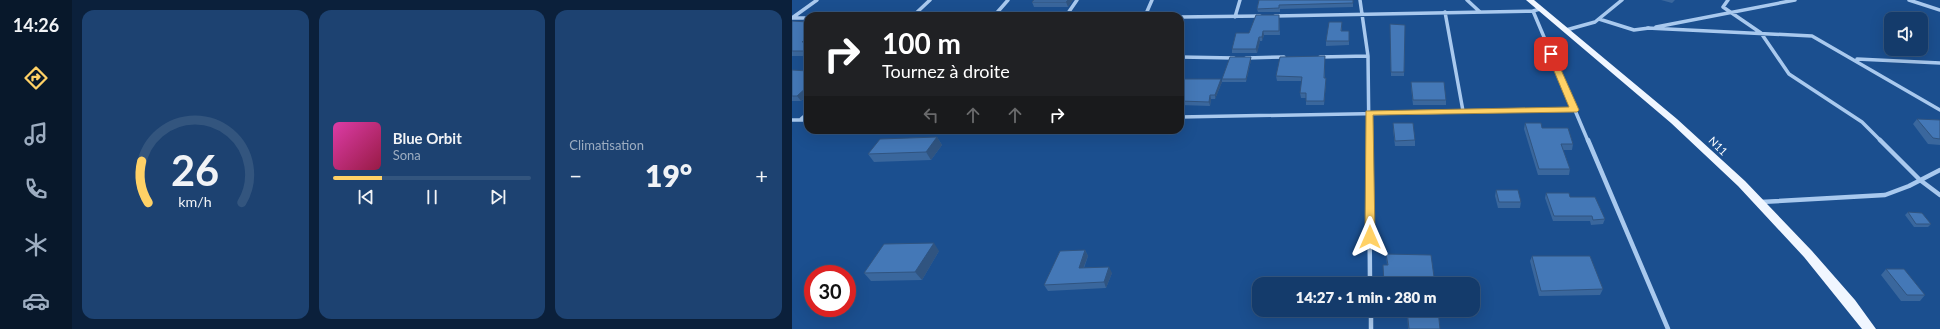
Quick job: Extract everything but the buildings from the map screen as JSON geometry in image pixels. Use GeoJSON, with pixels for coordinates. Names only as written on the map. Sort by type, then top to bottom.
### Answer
{"type":"FeatureCollection","features":[{"type":"Feature","properties":{"kind":"main road","name":"N11"},"geometry":{"type":"LineString","coordinates":[[1530,0],[1536,10],[1566,30],[1694,139],[1784,227],[1842,291],[1870,329]]}},
{"type":"Feature","properties":{"kind":"street"},"geometry":{"type":"LineString","coordinates":[[792,18],[817,0]]}},
{"type":"Feature","properties":{"kind":"street"},"geometry":{"type":"LineString","coordinates":[[917,12],[930,0]]}},
{"type":"Feature","properties":{"kind":"street"},"geometry":{"type":"LineString","coordinates":[[998,12],[1008,0]]}},
{"type":"Feature","properties":{"kind":"street"},"geometry":{"type":"LineString","coordinates":[[1068,12],[1076,0]]}},
{"type":"Feature","properties":{"kind":"street"},"geometry":{"type":"LineString","coordinates":[[1147,12],[1152,0]]}},
{"type":"Feature","properties":{"kind":"street"},"geometry":{"type":"LineString","coordinates":[[1235,17],[1240,0]]}},
{"type":"Feature","properties":{"kind":"street"},"geometry":{"type":"LineString","coordinates":[[1360,0],[1368,56],[1370,277]]}},
{"type":"Feature","properties":{"kind":"street"},"geometry":{"type":"LineString","coordinates":[[1467,0],[1480,12]]}},
{"type":"Feature","properties":{"kind":"street"},"geometry":{"type":"LineString","coordinates":[[1566,30],[1599,19],[1622,0]]}},
{"type":"Feature","properties":{"kind":"street"},"geometry":{"type":"LineString","coordinates":[[1728,0],[1723,7],[1760,33],[1789,74],[1862,122],[1920,180],[1940,195]]}},
{"type":"Feature","properties":{"kind":"street"},"geometry":{"type":"LineString","coordinates":[[1599,19],[1634,30],[1735,14],[1795,0]]}},
{"type":"Feature","properties":{"kind":"street"},"geometry":{"type":"LineString","coordinates":[[1909,0],[1940,11]]}},
{"type":"Feature","properties":{"kind":"street"},"geometry":{"type":"LineString","coordinates":[[1272,16],[1536,10],[1574,110],[1668,329]]}},
{"type":"Feature","properties":{"kind":"street"},"geometry":{"type":"LineString","coordinates":[[1445,12],[1463,111]]}},
{"type":"Feature","properties":{"kind":"street"},"geometry":{"type":"LineString","coordinates":[[1184,17],[1265,16]]}},
{"type":"Feature","properties":{"kind":"street"},"geometry":{"type":"LineString","coordinates":[[792,18],[804,18]]}},
{"type":"Feature","properties":{"kind":"street"},"geometry":{"type":"LineString","coordinates":[[1647,28],[1812,36],[1940,110]]}},
{"type":"Feature","properties":{"kind":"street"},"geometry":{"type":"LineString","coordinates":[[1315,57],[1368,56]]}},
{"type":"Feature","properties":{"kind":"street"},"geometry":{"type":"LineString","coordinates":[[1184,57],[1292,57]]}},
{"type":"Feature","properties":{"kind":"street"},"geometry":{"type":"LineString","coordinates":[[1854,59],[1940,63]]}},
{"type":"Feature","properties":{"kind":"street"},"geometry":{"type":"LineString","coordinates":[[1184,117],[1369,112],[1574,110]]}},
{"type":"Feature","properties":{"kind":"street"},"geometry":{"type":"LineString","coordinates":[[800,120],[804,116]]}},
{"type":"Feature","properties":{"kind":"street"},"geometry":{"type":"LineString","coordinates":[[792,120],[804,120]]}},
{"type":"Feature","properties":{"kind":"street"},"geometry":{"type":"LineString","coordinates":[[1759,202],[1885,195],[1940,170]]}},
{"type":"Feature","properties":{"kind":"street"},"geometry":{"type":"LineString","coordinates":[[1371,317],[1371,329]]}},
{"type":"Feature","properties":{"kind":"route"},"geometry":{"type":"LineString","coordinates":[[1370,237],[1369,112],[1574,110],[1551,54]]}}]}
